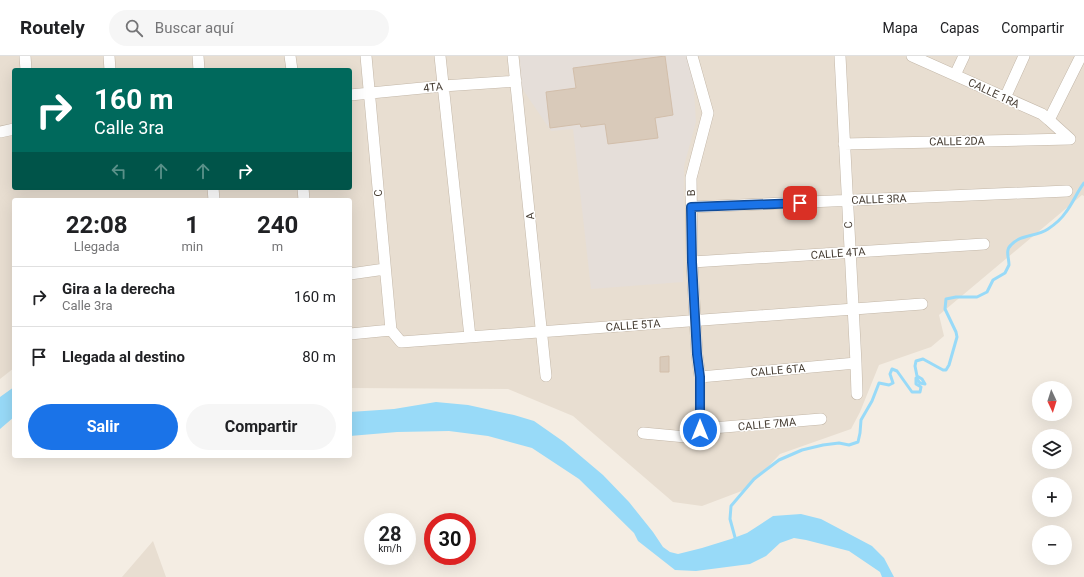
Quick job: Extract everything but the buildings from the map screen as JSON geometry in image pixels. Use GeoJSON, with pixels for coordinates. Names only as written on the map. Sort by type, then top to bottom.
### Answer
{"type":"FeatureCollection","features":[{"type":"Feature","properties":{"kind":"street"},"geometry":{"type":"LineString","coordinates":[[25,56],[26,68]]}},
{"type":"Feature","properties":{"kind":"street"},"geometry":{"type":"LineString","coordinates":[[109,56],[110,68]]}},
{"type":"Feature","properties":{"kind":"street"},"geometry":{"type":"LineString","coordinates":[[198,56],[199,68]]}},
{"type":"Feature","properties":{"kind":"street"},"geometry":{"type":"LineString","coordinates":[[290,56],[292,68]]}},
{"type":"Feature","properties":{"kind":"street","name":"C"},"geometry":{"type":"LineString","coordinates":[[366,56],[390,330]]}},
{"type":"Feature","properties":{"kind":"street"},"geometry":{"type":"LineString","coordinates":[[440,56],[470,336]]}},
{"type":"Feature","properties":{"kind":"street","name":"A"},"geometry":{"type":"LineString","coordinates":[[513,56],[546,376]]}},
{"type":"Feature","properties":{"kind":"street","name":"B"},"geometry":{"type":"LineString","coordinates":[[692,56],[708,113],[690,178],[692,262],[697,354],[700,377],[700,430]]}},
{"type":"Feature","properties":{"kind":"street","name":"C"},"geometry":{"type":"LineString","coordinates":[[840,56],[857,394]]}},
{"type":"Feature","properties":{"kind":"street","name":"CALLE 1RA"},"geometry":{"type":"LineString","coordinates":[[912,56],[1042,114],[1070,139]]}},
{"type":"Feature","properties":{"kind":"street"},"geometry":{"type":"LineString","coordinates":[[955,75],[964,56]]}},
{"type":"Feature","properties":{"kind":"street"},"geometry":{"type":"LineString","coordinates":[[1005,98],[1024,56]]}},
{"type":"Feature","properties":{"kind":"street"},"geometry":{"type":"LineString","coordinates":[[1049,120],[1081,56]]}},
{"type":"Feature","properties":{"kind":"street","name":"4TA"},"geometry":{"type":"LineString","coordinates":[[352,95],[516,81]]}},
{"type":"Feature","properties":{"kind":"street"},"geometry":{"type":"LineString","coordinates":[[0,132],[12,129]]}},
{"type":"Feature","properties":{"kind":"street","name":"CALLE 2DA"},"geometry":{"type":"LineString","coordinates":[[844,144],[1070,139]]}},
{"type":"Feature","properties":{"kind":"street","name":"CALLE 3RA"},"geometry":{"type":"LineString","coordinates":[[691,207],[1067,191]]}},
{"type":"Feature","properties":{"kind":"street","name":"CALLE 4TA"},"geometry":{"type":"LineString","coordinates":[[692,262],[984,244]]}},
{"type":"Feature","properties":{"kind":"street"},"geometry":{"type":"LineString","coordinates":[[352,274],[385,269]]}},
{"type":"Feature","properties":{"kind":"street","name":"CALLE 5TA"},"geometry":{"type":"LineString","coordinates":[[390,330],[401,342],[922,304]]}},
{"type":"Feature","properties":{"kind":"street"},"geometry":{"type":"LineString","coordinates":[[352,334],[390,330]]}},
{"type":"Feature","properties":{"kind":"street","name":"CALLE 6TA"},"geometry":{"type":"LineString","coordinates":[[700,377],[856,363]]}},
{"type":"Feature","properties":{"kind":"street","name":"CALLE 7MA"},"geometry":{"type":"LineString","coordinates":[[643,433],[686,437],[700,430],[821,419]]}},
{"type":"Feature","properties":{"kind":"shaded area"},"geometry":{"type":"Polygon","coordinates":[[[0,56],[1084,56],[1084,196],[1082,195],[939,315],[944,336],[931,347],[879,365],[860,412],[851,429],[780,454],[747,489],[702,506],[673,502],[573,416],[508,389],[352,388],[352,198],[12,198],[12,370],[0,379],[0,56]]]}},
{"type":"Feature","properties":{"kind":"shaded area"},"geometry":{"type":"Polygon","coordinates":[[[520,56],[686,56],[693,74],[696,122],[684,166],[683,282],[591,289],[573,129],[551,131],[521,87],[520,56]]]}},
{"type":"Feature","properties":{"kind":"shaded area"},"geometry":{"type":"Polygon","coordinates":[[[153,541],[166,577],[122,577],[153,541]]]}},
{"type":"Feature","properties":{"kind":"water"},"geometry":{"type":"Polygon","coordinates":[[[12,388],[12,419],[0,429],[0,397],[12,388]]]}},
{"type":"Feature","properties":{"kind":"water"},"geometry":{"type":"Polygon","coordinates":[[[436,402],[468,405],[534,421],[564,442],[603,475],[629,502],[663,547],[670,552],[678,554],[731,539],[747,533],[773,516],[801,514],[821,519],[872,546],[884,558],[894,577],[882,577],[880,572],[849,551],[794,538],[780,543],[766,556],[750,564],[696,571],[675,570],[638,541],[634,533],[579,479],[532,448],[488,436],[449,431],[397,432],[352,436],[352,412],[394,409],[436,402]]]}},
{"type":"Feature","properties":{"kind":"waterway"},"geometry":{"type":"LineString","coordinates":[[736,541],[730,519],[731,506],[754,479],[779,460],[802,450],[823,445],[839,443],[849,445],[858,442],[861,420],[872,401],[879,383],[889,385],[893,383],[890,374],[892,369],[897,371],[912,392],[920,392],[921,387],[916,384],[916,378],[920,383],[925,384],[922,379],[917,376],[915,366],[916,361],[923,359],[943,370],[946,370],[949,365],[957,337],[945,309],[946,299],[956,297],[977,297],[987,292],[993,280],[1005,273],[1009,265],[1009,247],[1019,239],[1043,232],[1048,229],[1062,217],[1084,183]]}},
{"type":"Feature","properties":{"kind":"route"},"geometry":{"type":"LineString","coordinates":[[700,430],[700,377],[697,354],[692,262],[691,207],[800,203]]}}]}
